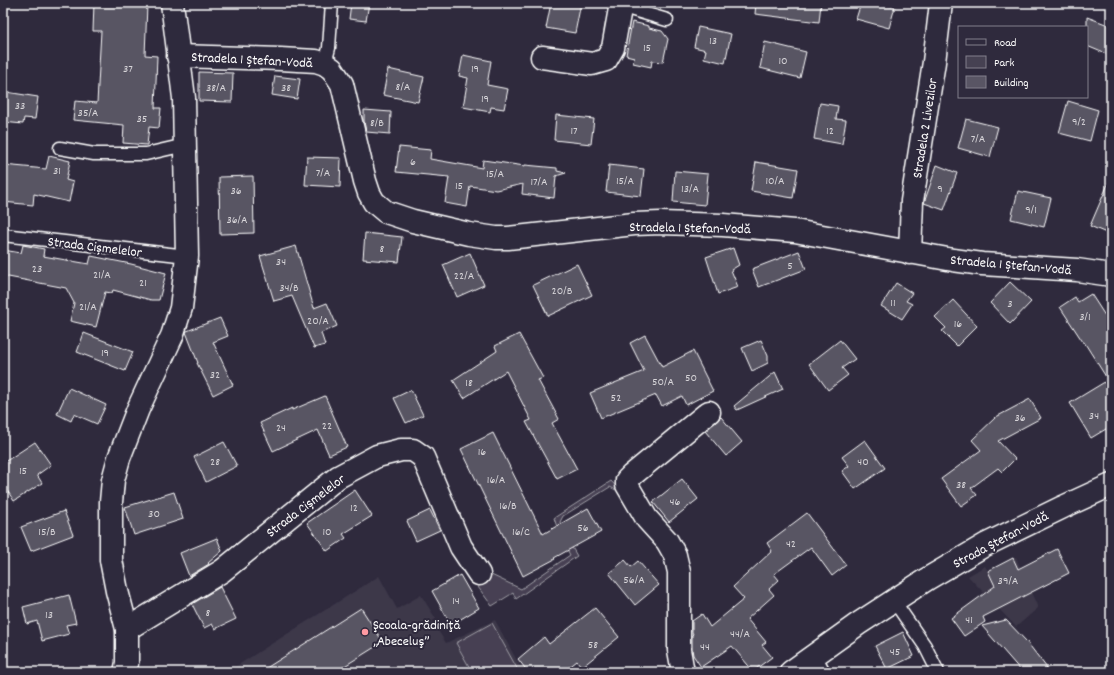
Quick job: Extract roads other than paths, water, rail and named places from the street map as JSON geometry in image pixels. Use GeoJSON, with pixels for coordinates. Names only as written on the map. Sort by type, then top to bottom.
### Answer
{"type":"FeatureCollection","features":[{"type":"Feature","properties":{"kind":"street"},"geometry":{"type":"LineString","coordinates":[[125,672],[127,663],[127,629],[117,592],[111,560],[111,502],[113,480],[138,409],[172,336],[181,308],[187,256],[184,98],[172,3]]}},
{"type":"Feature","properties":{"kind":"street","name":"Stradela 2 Livezilor"},"geometry":{"type":"LineString","coordinates":[[910,253],[912,201],[934,62],[941,3]]}},
{"type":"Feature","properties":{"kind":"street"},"geometry":{"type":"LineString","coordinates":[[542,57],[592,64],[606,60],[613,48],[620,4]]}},
{"type":"Feature","properties":{"kind":"street","name":"Stradela 1 Ștefan-Vodă"},"geometry":{"type":"LineString","coordinates":[[178,56],[280,59],[316,61],[325,64],[332,69],[342,84],[368,193],[374,202],[386,212],[413,221],[469,234],[504,238],[634,224],[661,223],[723,225],[796,231],[910,253],[975,263],[1077,270],[1111,275]]}},
{"type":"Feature","properties":{"kind":"street"},"geometry":{"type":"LineString","coordinates":[[684,672],[679,650],[679,572],[675,555],[667,541],[647,519],[627,485],[631,476],[646,462],[709,412]]}},
{"type":"Feature","properties":{"kind":"street","name":"Strada Cișmelelor"},"geometry":{"type":"LineString","coordinates":[[127,629],[222,571],[338,477],[377,456],[400,450],[413,450],[423,456],[461,547],[479,574]]}},
{"type":"Feature","properties":{"kind":"street","name":"Strada Ștefan-Vodă"},"geometry":{"type":"LineString","coordinates":[[791,672],[820,664],[858,624],[927,579],[986,545],[1111,485]]}},
{"type":"Feature","properties":{"kind":"lane","name":"Stradela 1 Ștefan-Vodă"},"geometry":{"type":"LineString","coordinates":[[325,64],[329,48],[332,3]]}},
{"type":"Feature","properties":{"kind":"lane"},"geometry":{"type":"LineString","coordinates":[[620,4],[667,20]]}},
{"type":"Feature","properties":{"kind":"lane"},"geometry":{"type":"LineString","coordinates":[[60,148],[94,154],[146,154],[185,145]]}},
{"type":"Feature","properties":{"kind":"lane","name":"Strada Cișmelelor"},"geometry":{"type":"LineString","coordinates":[[3,235],[187,256]]}},
{"type":"Feature","properties":{"kind":"lane"},"geometry":{"type":"LineString","coordinates":[[894,601],[925,646],[938,672]]}},
{"type":"Feature","properties":{"kind":"place","name":"Şcoala-grădiniţă „Abeceluş”"},"geometry":{"type":"Point","coordinates":[365,632]}}]}
